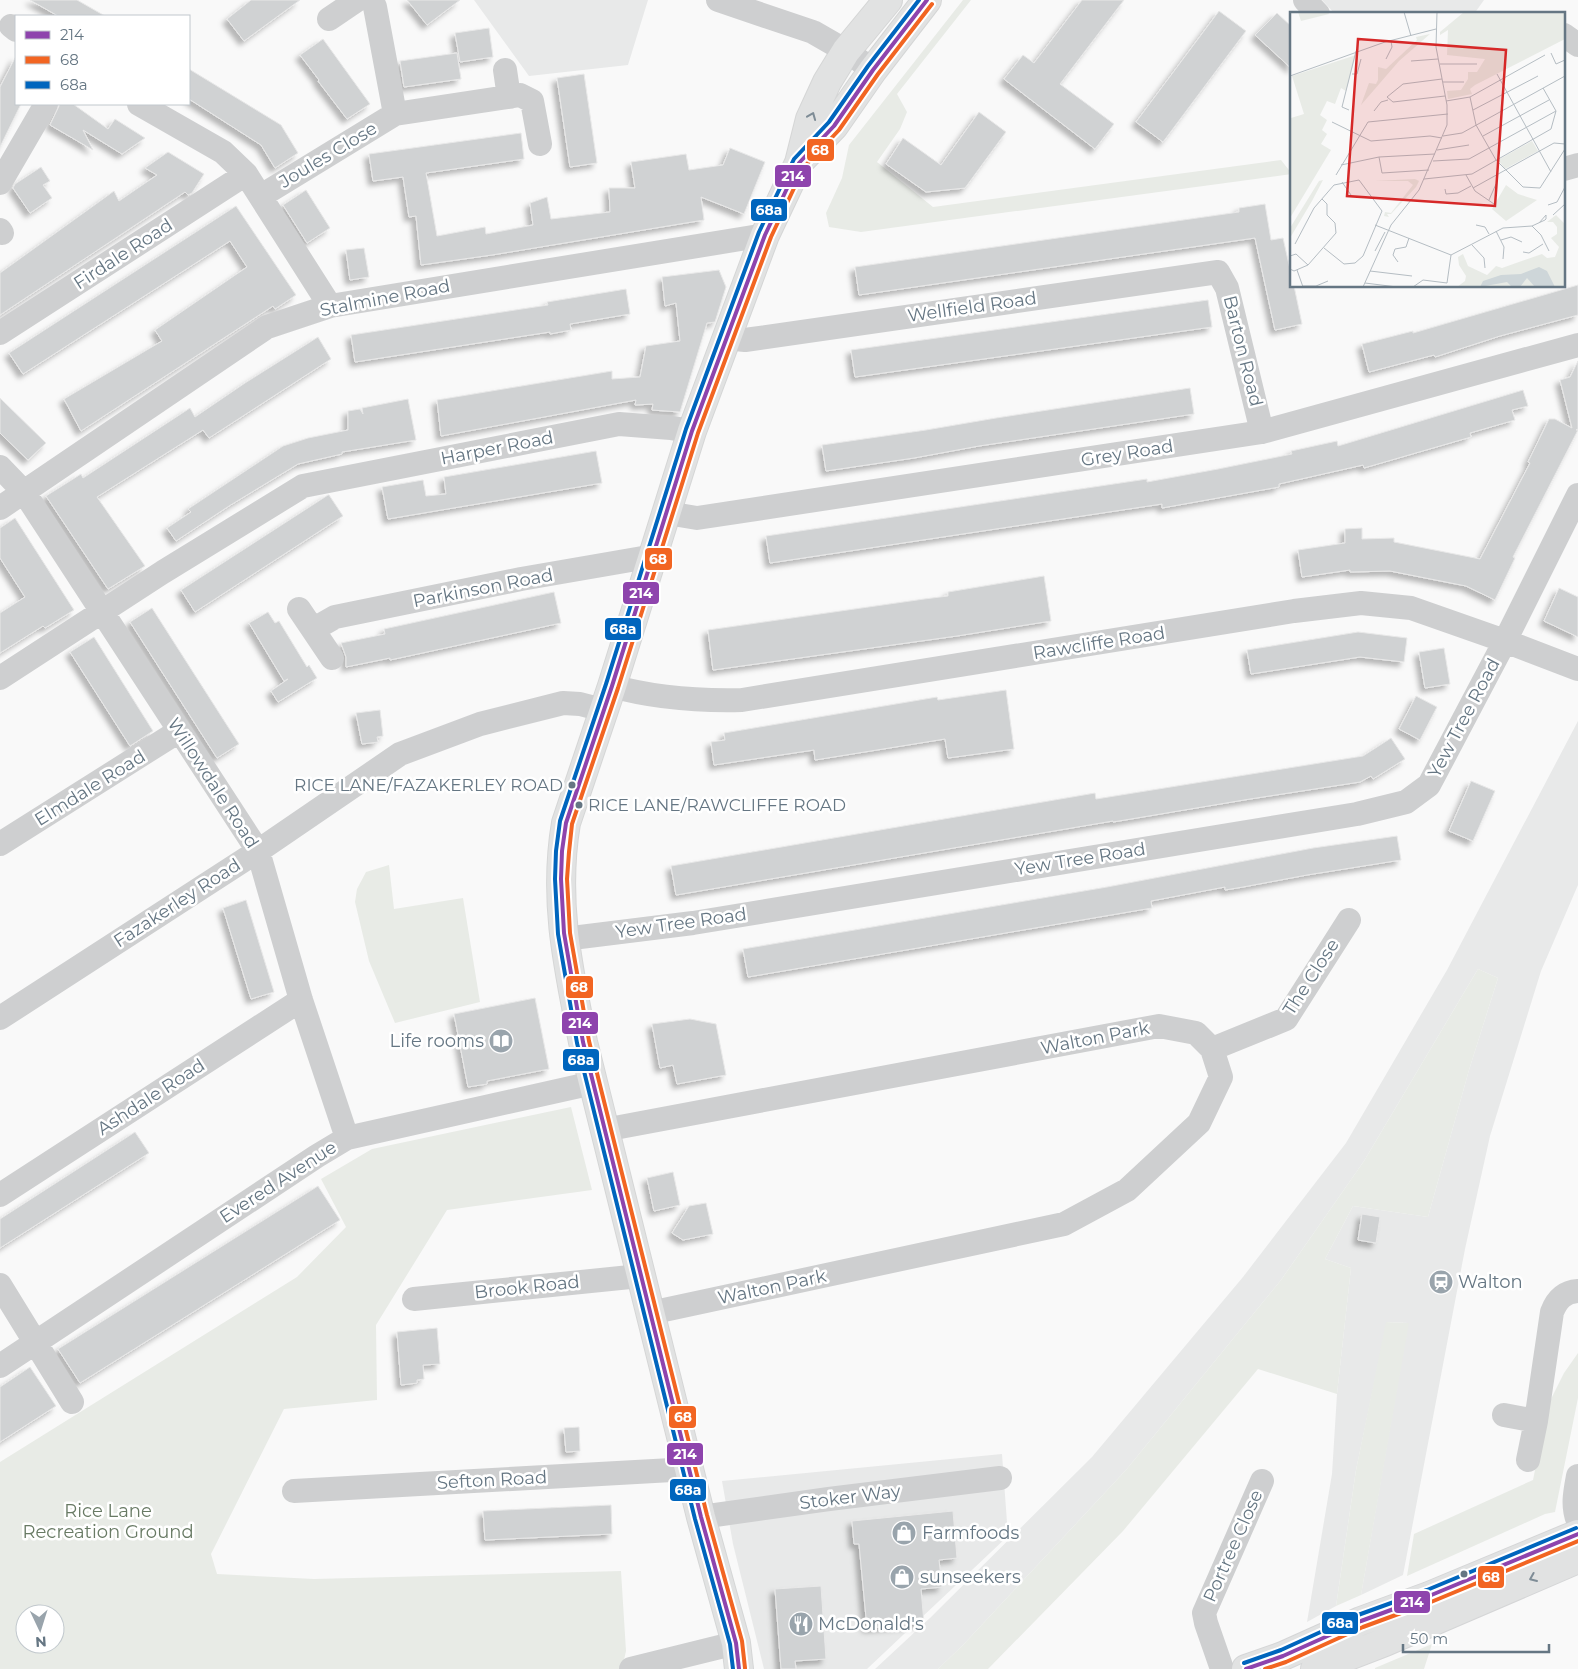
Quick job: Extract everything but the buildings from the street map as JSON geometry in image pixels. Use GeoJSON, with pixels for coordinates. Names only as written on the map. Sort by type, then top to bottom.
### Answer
{"type":"FeatureCollection","features":[{"type":"Feature","properties":{"kind":"main road"},"geometry":{"type":"LineString","coordinates":[[738,1656],[640,1276],[593,1083],[564,939],[560,903],[560,875],[566,823],[654,556],[692,431],[726,338],[765,235],[799,162],[810,119],[827,82],[846,51],[888,0]]}},
{"type":"Feature","properties":{"kind":"main road"},"geometry":{"type":"LineString","coordinates":[[799,162],[834,126],[873,70],[927,0]]}},
{"type":"Feature","properties":{"kind":"main road"},"geometry":{"type":"LineString","coordinates":[[1246,1669],[1283,1656],[1361,1622],[1578,1534]]}},
{"type":"Feature","properties":{"kind":"main road"},"geometry":{"type":"LineString","coordinates":[[1315,1669],[1386,1642],[1578,1559]]}},
{"type":"Feature","properties":{"kind":"street"},"geometry":{"type":"LineString","coordinates":[[329,19],[357,0]]}},
{"type":"Feature","properties":{"kind":"street","name":"Joules Close"},"geometry":{"type":"LineString","coordinates":[[372,0],[375,7],[395,114]]}},
{"type":"Feature","properties":{"kind":"street"},"geometry":{"type":"LineString","coordinates":[[718,0],[812,32],[846,51],[873,70]]}},
{"type":"Feature","properties":{"kind":"street"},"geometry":{"type":"LineString","coordinates":[[1305,0],[1316,12]]}},
{"type":"Feature","properties":{"kind":"street"},"geometry":{"type":"LineString","coordinates":[[1566,36],[1578,45]]}},
{"type":"Feature","properties":{"kind":"street"},"geometry":{"type":"LineString","coordinates":[[504,70],[509,97]]}},
{"type":"Feature","properties":{"kind":"street","name":"Joules Close"},"geometry":{"type":"LineString","coordinates":[[261,196],[395,114],[520,95],[532,101],[540,144]]}},
{"type":"Feature","properties":{"kind":"street"},"geometry":{"type":"LineString","coordinates":[[0,183],[45,105]]}},
{"type":"Feature","properties":{"kind":"street"},"geometry":{"type":"LineString","coordinates":[[141,105],[223,152],[246,174],[330,306]]}},
{"type":"Feature","properties":{"kind":"street"},"geometry":{"type":"LineString","coordinates":[[1566,168],[1578,164]]}},
{"type":"Feature","properties":{"kind":"street","name":"Firdale Road"},"geometry":{"type":"LineString","coordinates":[[0,334],[246,174]]}},
{"type":"Feature","properties":{"kind":"street","name":"Stalmine Road"},"geometry":{"type":"LineString","coordinates":[[0,508],[267,327],[330,306],[765,235]]}},
{"type":"Feature","properties":{"kind":"street","name":"Wellfield Road"},"geometry":{"type":"LineString","coordinates":[[726,338],[745,340],[1218,272]]}},
{"type":"Feature","properties":{"kind":"street","name":"Barton Road"},"geometry":{"type":"LineString","coordinates":[[1218,272],[1227,288],[1262,432]]}},
{"type":"Feature","properties":{"kind":"street","name":"Grey Road"},"geometry":{"type":"LineString","coordinates":[[667,513],[697,518],[1262,432],[1578,345]]}},
{"type":"Feature","properties":{"kind":"street","name":"Harper Road"},"geometry":{"type":"LineString","coordinates":[[102,612],[303,486],[620,424],[692,431]]}},
{"type":"Feature","properties":{"kind":"street","name":"Willowdale Road"},"geometry":{"type":"LineString","coordinates":[[0,467],[24,492],[258,851],[301,1000],[347,1138]]}},
{"type":"Feature","properties":{"kind":"street","name":"Yew Tree Road"},"geometry":{"type":"LineString","coordinates":[[564,939],[723,918],[1357,814],[1406,802],[1428,785],[1505,641],[1578,495]]}},
{"type":"Feature","properties":{"kind":"street","name":"Parkinson Road"},"geometry":{"type":"LineString","coordinates":[[314,629],[335,617],[521,579],[654,556]]}},
{"type":"Feature","properties":{"kind":"street","name":"Rawcliffe Road"},"geometry":{"type":"LineString","coordinates":[[608,698],[629,691],[705,701],[742,700],[1294,611],[1361,604],[1410,608],[1578,669]]}},
{"type":"Feature","properties":{"kind":"street"},"geometry":{"type":"LineString","coordinates":[[299,609],[332,658]]}},
{"type":"Feature","properties":{"kind":"street"},"geometry":{"type":"LineString","coordinates":[[0,678],[102,612]]}},
{"type":"Feature","properties":{"kind":"street","name":"Fazakerley Road"},"geometry":{"type":"LineString","coordinates":[[0,1018],[258,851],[400,754],[480,724],[563,703],[580,704],[608,698]]}},
{"type":"Feature","properties":{"kind":"street","name":"Elmdale Road"},"geometry":{"type":"LineString","coordinates":[[0,844],[179,731]]}},
{"type":"Feature","properties":{"kind":"street","name":"The Close"},"geometry":{"type":"LineString","coordinates":[[1212,1049],[1286,1019],[1349,920]]}},
{"type":"Feature","properties":{"kind":"street","name":"Ashdale Road"},"geometry":{"type":"LineString","coordinates":[[0,1195],[301,1000]]}},
{"type":"Feature","properties":{"kind":"street","name":"Walton Park"},"geometry":{"type":"LineString","coordinates":[[604,1130],[1159,1026],[1196,1033],[1212,1049],[1221,1077],[1199,1123],[1127,1190],[1064,1224],[650,1313]]}},
{"type":"Feature","properties":{"kind":"street","name":"Evered Avenue"},"geometry":{"type":"LineString","coordinates":[[0,1366],[347,1138],[593,1083]]}},
{"type":"Feature","properties":{"kind":"street","name":"Brook Road"},"geometry":{"type":"LineString","coordinates":[[414,1299],[640,1276]]}},
{"type":"Feature","properties":{"kind":"street"},"geometry":{"type":"LineString","coordinates":[[0,1285],[72,1402]]}},
{"type":"Feature","properties":{"kind":"street"},"geometry":{"type":"LineString","coordinates":[[1528,1460],[1536,1421],[1552,1312],[1555,1303],[1565,1294],[1578,1291]]}},
{"type":"Feature","properties":{"kind":"street"},"geometry":{"type":"LineString","coordinates":[[1504,1415],[1536,1421]]}},
{"type":"Feature","properties":{"kind":"street","name":"Sefton Road"},"geometry":{"type":"LineString","coordinates":[[294,1492],[690,1469]]}},
{"type":"Feature","properties":{"kind":"street"},"geometry":{"type":"LineString","coordinates":[[1578,1476],[1574,1511],[1578,1522]]}},
{"type":"Feature","properties":{"kind":"street","name":"Stoker Way"},"geometry":{"type":"LineString","coordinates":[[701,1516],[1000,1478]]}},
{"type":"Feature","properties":{"kind":"street","name":"Portree Close"},"geometry":{"type":"LineString","coordinates":[[1222,1669],[1204,1613],[1262,1481]]}},
{"type":"Feature","properties":{"kind":"street"},"geometry":{"type":"LineString","coordinates":[[631,1669],[738,1656]]}},
{"type":"Feature","properties":{"kind":"shaded area"},"geometry":{"type":"Polygon","coordinates":[[[474,0],[648,0],[628,65],[529,76],[474,0]]]}},
{"type":"Feature","properties":{"kind":"shaded area"},"geometry":{"type":"Polygon","coordinates":[[[1322,0],[1484,0],[1475,12],[1333,12],[1322,0]]]}},
{"type":"Feature","properties":{"kind":"shaded area"},"geometry":{"type":"Polygon","coordinates":[[[1578,721],[1578,885],[1541,971],[1490,1136],[1465,1249],[1403,1575],[1361,1595],[1408,1323],[1387,1322],[1356,1470],[1336,1606],[1307,1622],[1332,1474],[1337,1394],[1351,1268],[1325,1259],[1353,1206],[1428,1217],[1469,1070],[1498,978],[1478,969],[1364,1161],[1281,1280],[1126,1470],[963,1645],[938,1669],[875,1669],[930,1618],[1092,1457],[1243,1277],[1346,1143],[1447,970],[1578,721]]]}},
{"type":"Feature","properties":{"kind":"shaded area"},"geometry":{"type":"Polygon","coordinates":[[[1002,1454],[1008,1536],[867,1669],[764,1669],[733,1544],[722,1481],[1002,1454]]]}},
{"type":"Feature","properties":{"kind":"green space"},"geometry":{"type":"Polygon","coordinates":[[[963,0],[971,0],[897,94],[907,112],[900,129],[877,162],[933,207],[1281,160],[1290,171],[1290,174],[861,232],[829,227],[826,213],[842,178],[849,145],[963,0]]]}},
{"type":"Feature","properties":{"kind":"green space"},"geometry":{"type":"Polygon","coordinates":[[[389,865],[394,909],[463,898],[480,1002],[395,1023],[369,961],[355,902],[357,889],[366,872],[389,865]]]}},
{"type":"Feature","properties":{"kind":"green space"},"geometry":{"type":"Polygon","coordinates":[[[1478,969],[1498,978],[1469,1070],[1428,1217],[1353,1206],[1325,1259],[1351,1268],[1337,1394],[1258,1369],[1123,1531],[988,1669],[938,1669],[963,1645],[1126,1470],[1281,1280],[1364,1161],[1478,969]]]}},
{"type":"Feature","properties":{"kind":"green space","name":"Rice Lane Recreation Ground"},"geometry":{"type":"Polygon","coordinates":[[[571,1107],[592,1190],[447,1210],[376,1325],[377,1400],[284,1409],[211,1554],[217,1574],[314,1579],[621,1571],[626,1651],[622,1669],[0,1669],[0,1462],[297,1277],[346,1227],[321,1179],[372,1149],[571,1107]]]}},
{"type":"Feature","properties":{"kind":"green space"},"geometry":{"type":"Polygon","coordinates":[[[1386,1322],[1409,1323],[1361,1595],[1336,1606],[1356,1470],[1386,1322]]]}},
{"type":"Feature","properties":{"kind":"green space"},"geometry":{"type":"Polygon","coordinates":[[[1578,1353],[1578,1398],[1555,1512],[1545,1514],[1407,1576],[1414,1534],[1533,1480],[1548,1405],[1564,1373],[1578,1353]]]}},
{"type":"Feature","properties":{"kind":"green space"},"geometry":{"type":"Polygon","coordinates":[[[1432,1644],[1424,1669],[1375,1669],[1375,1668],[1432,1644]]]}},
{"type":"Feature","properties":{"kind":"transit line","name":"68a"},"geometry":{"type":"LineString","coordinates":[[733,1669],[730,1644],[695,1519],[577,1043],[558,934],[555,879],[556,851],[560,821],[606,684],[686,429],[759,232],[794,159],[829,122],[868,66],[919,0]]}},
{"type":"Feature","properties":{"kind":"transit line","name":"214"},"geometry":{"type":"LineString","coordinates":[[739,1669],[736,1643],[701,1517],[583,1042],[564,933],[561,879],[562,851],[566,823],[612,686],[692,431],[765,235],[799,163],[834,126],[873,70],[927,0]]}},
{"type":"Feature","properties":{"kind":"transit line","name":"68"},"geometry":{"type":"LineString","coordinates":[[745,1668],[742,1641],[707,1515],[589,1041],[570,933],[567,879],[572,824],[618,688],[698,433],[771,237],[804,167],[839,130],[878,74],[932,4]]}},
{"type":"Feature","properties":{"kind":"transit line","name":"68a"},"geometry":{"type":"LineString","coordinates":[[1244,1663],[1281,1650],[1358,1615],[1427,1590],[1576,1528]]}},
{"type":"Feature","properties":{"kind":"transit line","name":"214"},"geometry":{"type":"LineString","coordinates":[[1246,1669],[1283,1656],[1361,1621],[1429,1596],[1578,1534]]}},
{"type":"Feature","properties":{"kind":"transit line","name":"68"},"geometry":{"type":"LineString","coordinates":[[1265,1669],[1286,1662],[1363,1627],[1431,1602],[1578,1541]]}},
{"type":"Feature","properties":{"kind":"place","name":"RICE LANE/FAZAKERLEY ROAD"},"geometry":{"type":"Point","coordinates":[572,785]}},
{"type":"Feature","properties":{"kind":"place","name":"RICE LANE/RAWCLIFFE ROAD"},"geometry":{"type":"Point","coordinates":[579,805]}},
{"type":"Feature","properties":{"kind":"place","name":"Life rooms"},"geometry":{"type":"Point","coordinates":[501,1041]}},
{"type":"Feature","properties":{"kind":"place","name":"Walton"},"geometry":{"type":"Point","coordinates":[1441,1282]}},
{"type":"Feature","properties":{"kind":"place","name":"Farmfoods"},"geometry":{"type":"Point","coordinates":[904,1533]}},
{"type":"Feature","properties":{"kind":"place","name":"sunseekers"},"geometry":{"type":"Point","coordinates":[902,1577]}},
{"type":"Feature","properties":{"kind":"place","name":"McDonald's"},"geometry":{"type":"Point","coordinates":[801,1624]}}]}
